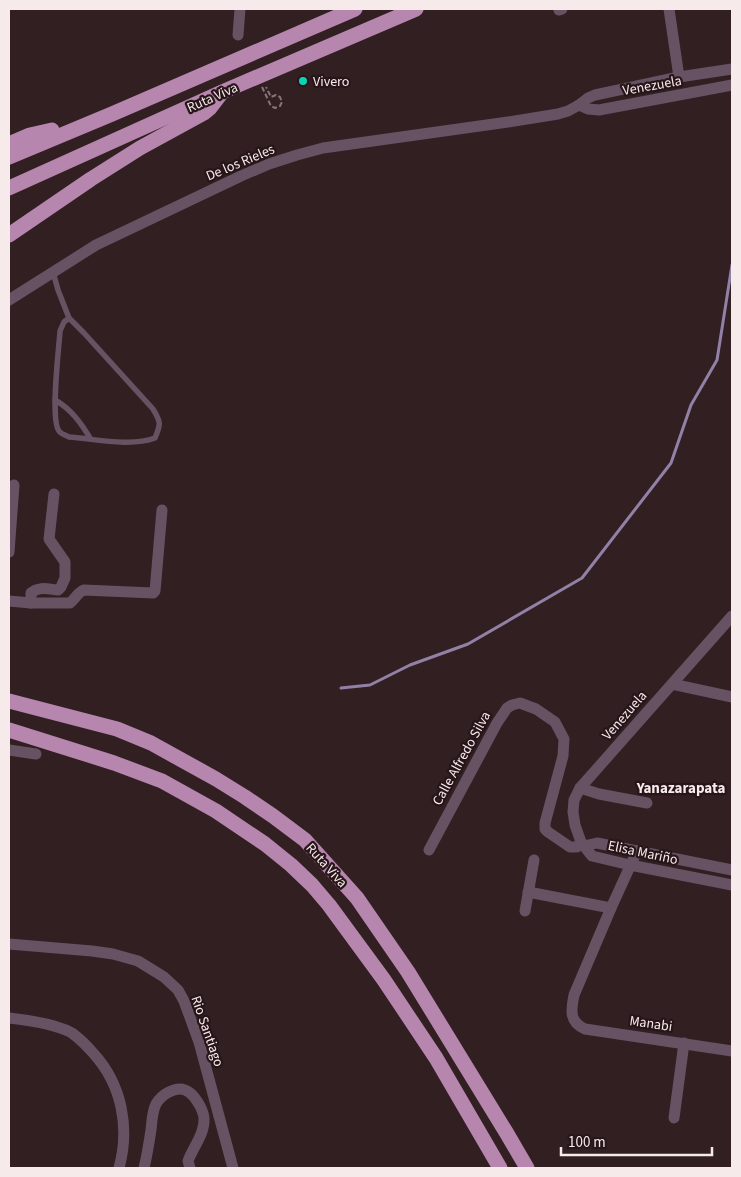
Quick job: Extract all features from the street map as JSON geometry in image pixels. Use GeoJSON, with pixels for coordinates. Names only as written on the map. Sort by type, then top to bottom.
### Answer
{"type":"FeatureCollection","features":[{"type":"Feature","properties":{"kind":"highway","name":"Ruta Viva"},"geometry":{"type":"LineString","coordinates":[[9,157],[355,9]]}},
{"type":"Feature","properties":{"kind":"highway","name":"Ruta Viva"},"geometry":{"type":"LineString","coordinates":[[9,188],[222,92],[416,9]]}},
{"type":"Feature","properties":{"kind":"highway"},"geometry":{"type":"LineString","coordinates":[[9,235],[140,148],[204,113],[222,92]]}},
{"type":"Feature","properties":{"kind":"highway"},"geometry":{"type":"LineString","coordinates":[[9,144],[30,135],[78,127]]}},
{"type":"Feature","properties":{"kind":"highway","name":"Ruta Viva"},"geometry":{"type":"LineString","coordinates":[[9,701],[117,729],[151,743],[245,797],[305,840],[357,898],[408,972],[527,1168]]}},
{"type":"Feature","properties":{"kind":"highway","name":"Ruta Viva"},"geometry":{"type":"LineString","coordinates":[[9,730],[114,763],[162,781],[229,819],[265,844],[291,866],[312,885],[329,905],[384,980],[436,1058],[500,1168]]}},
{"type":"Feature","properties":{"kind":"street"},"geometry":{"type":"LineString","coordinates":[[238,35],[240,9]]}},
{"type":"Feature","properties":{"kind":"street"},"geometry":{"type":"LineString","coordinates":[[669,9],[679,77]]}},
{"type":"Feature","properties":{"kind":"street","name":"De los Rieles"},"geometry":{"type":"LineString","coordinates":[[9,300],[96,245],[241,176],[278,161],[323,148],[558,114],[578,106],[595,94],[679,77],[732,70]]}},
{"type":"Feature","properties":{"kind":"street","name":"Venezuela"},"geometry":{"type":"LineString","coordinates":[[578,106],[599,110],[732,85]]}},
{"type":"Feature","properties":{"kind":"street"},"geometry":{"type":"LineString","coordinates":[[9,552],[14,486]]}},
{"type":"Feature","properties":{"kind":"street"},"geometry":{"type":"LineString","coordinates":[[31,603],[30,593],[34,589],[58,590],[65,578],[65,562],[49,539],[54,494]]}},
{"type":"Feature","properties":{"kind":"street"},"geometry":{"type":"LineString","coordinates":[[9,601],[70,603],[75,600],[78,593],[84,590],[153,593],[155,591],[162,510]]}},
{"type":"Feature","properties":{"kind":"street","name":"Venezuela"},"geometry":{"type":"LineString","coordinates":[[582,844],[575,825],[573,812],[574,800],[580,788],[732,616]]}},
{"type":"Feature","properties":{"kind":"street"},"geometry":{"type":"LineString","coordinates":[[672,684],[732,697]]}},
{"type":"Feature","properties":{"kind":"street","name":"Calle Alfredo Silva"},"geometry":{"type":"LineString","coordinates":[[428,850],[506,708],[512,704],[520,703],[536,709],[555,722],[564,739],[563,756],[545,828],[570,847],[577,847],[582,844]]}},
{"type":"Feature","properties":{"kind":"street"},"geometry":{"type":"LineString","coordinates":[[9,750],[36,754]]}},
{"type":"Feature","properties":{"kind":"street"},"geometry":{"type":"LineString","coordinates":[[580,788],[599,794],[647,803]]}},
{"type":"Feature","properties":{"kind":"street","name":"Elisa Mariño"},"geometry":{"type":"LineString","coordinates":[[582,844],[597,843],[732,870]]}},
{"type":"Feature","properties":{"kind":"street","name":"Elisa Mariño"},"geometry":{"type":"LineString","coordinates":[[582,844],[592,856],[732,885]]}},
{"type":"Feature","properties":{"kind":"street"},"geometry":{"type":"LineString","coordinates":[[528,892],[610,908],[637,851]]}},
{"type":"Feature","properties":{"kind":"street"},"geometry":{"type":"LineString","coordinates":[[525,911],[534,860]]}},
{"type":"Feature","properties":{"kind":"street","name":"Manabi"},"geometry":{"type":"LineString","coordinates":[[610,908],[574,995],[572,1006],[574,1021],[585,1029],[732,1051]]}},
{"type":"Feature","properties":{"kind":"street","name":"Rio Santiago"},"geometry":{"type":"LineString","coordinates":[[9,944],[112,954],[138,962],[164,976],[178,990],[184,1000],[199,1042],[233,1168]]}},
{"type":"Feature","properties":{"kind":"street"},"geometry":{"type":"LineString","coordinates":[[9,1018],[53,1026],[71,1033],[86,1045],[103,1063],[120,1101],[124,1124],[124,1145],[119,1168]]}},
{"type":"Feature","properties":{"kind":"street"},"geometry":{"type":"LineString","coordinates":[[674,1118],[684,1043]]}},
{"type":"Feature","properties":{"kind":"street"},"geometry":{"type":"LineString","coordinates":[[144,1168],[156,1104],[160,1098],[176,1089],[188,1091],[202,1109],[204,1117],[201,1133],[188,1161],[190,1168]]}},
{"type":"Feature","properties":{"kind":"lane"},"geometry":{"type":"LineString","coordinates":[[53,272],[69,318],[158,416],[160,426],[155,438],[129,443],[69,436],[59,432],[55,400],[60,331],[64,322],[69,318]]}},
{"type":"Feature","properties":{"kind":"lane"},"geometry":{"type":"LineString","coordinates":[[55,400],[69,410],[81,423],[90,438]]}},
{"type":"Feature","properties":{"kind":"path"},"geometry":{"type":"LineString","coordinates":[[269,102],[275,108],[280,106],[282,102],[280,97],[276,95],[271,97]]}},
{"type":"Feature","properties":{"kind":"waterway"},"geometry":{"type":"LineString","coordinates":[[341,688],[370,685],[410,665],[468,644],[582,578],[671,463],[691,405],[717,360],[732,265]]}},
{"type":"Feature","properties":{"kind":"place","name":"Vivero"},"geometry":{"type":"Point","coordinates":[303,81]}},
{"type":"Feature","properties":{"kind":"district","name":"Yanazarapata"},"geometry":{"type":"Point","coordinates":[681,788]}}]}
